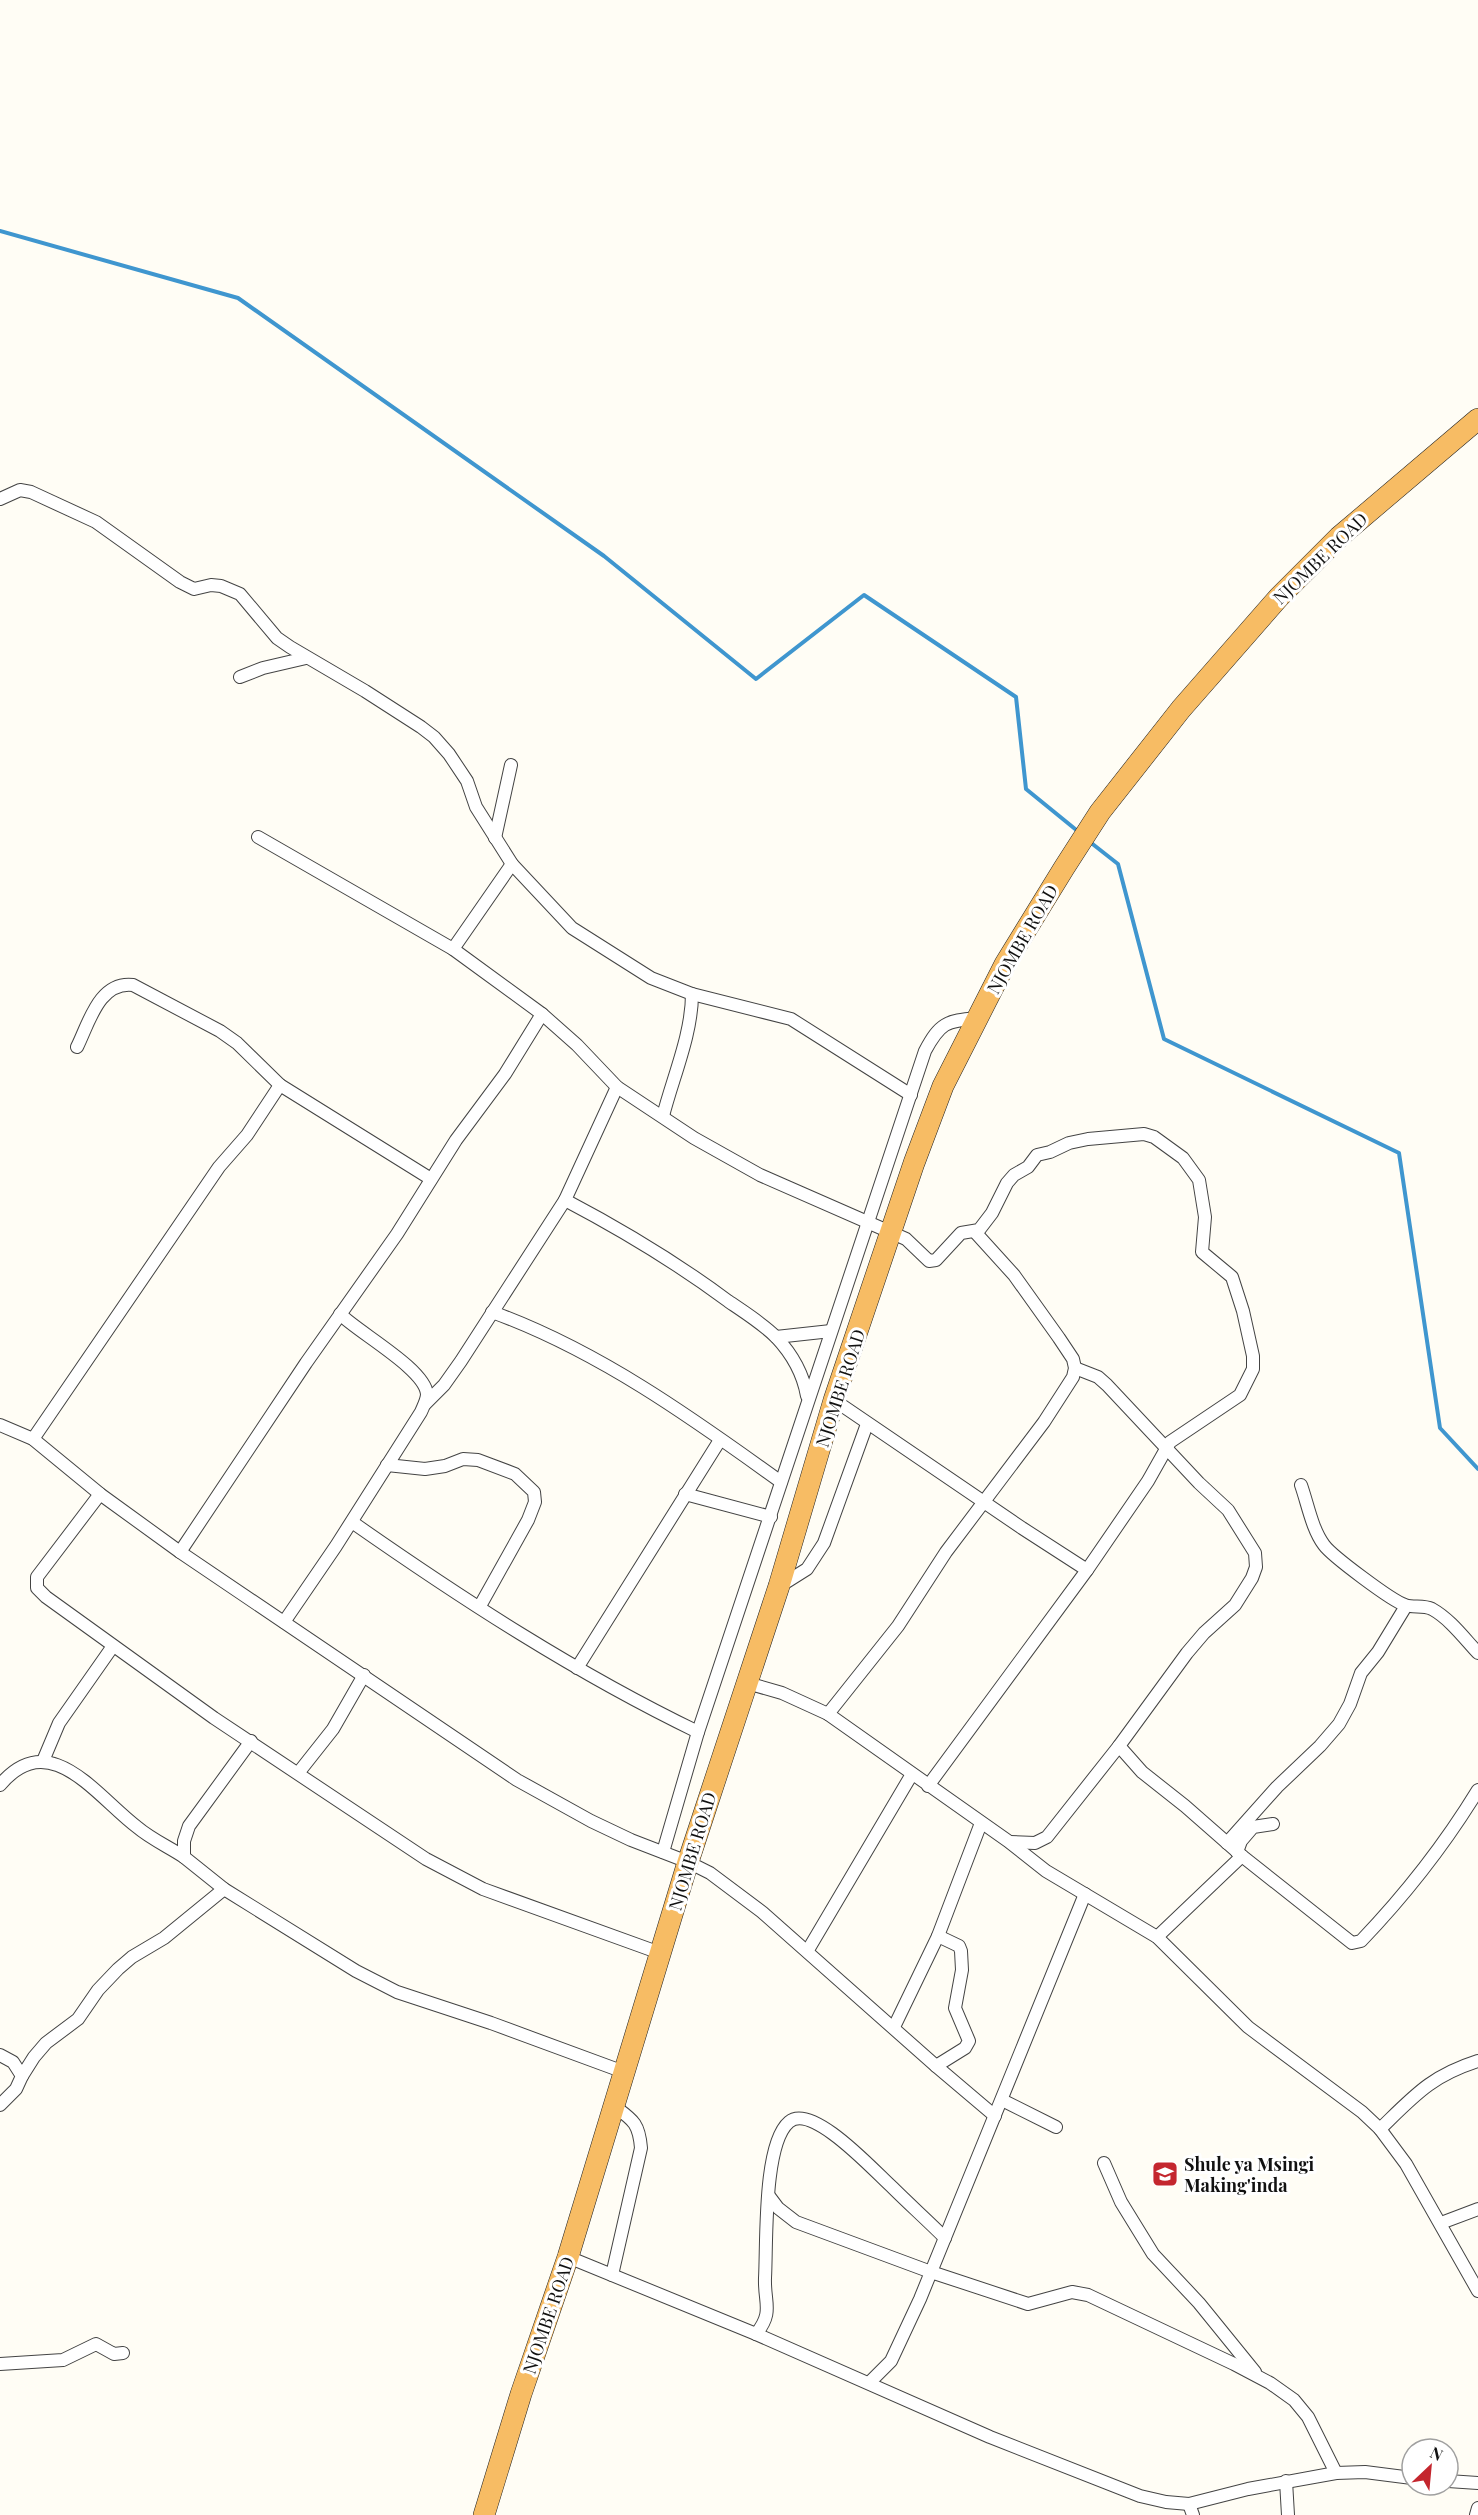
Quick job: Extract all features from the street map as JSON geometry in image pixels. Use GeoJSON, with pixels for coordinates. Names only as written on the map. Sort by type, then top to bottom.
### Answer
{"type":"FeatureCollection","features":[{"type":"Feature","properties":{"kind":"highway","name":"NJOMBE ROAD"},"geometry":{"type":"LineString","coordinates":[[484,2515],[521,2394],[568,2258],[688,1862],[778,1586],[834,1400],[914,1163],[943,1086],[1005,964],[1064,868],[1100,812],[1181,709],[1279,597],[1339,537],[1478,419]]}},
{"type":"Feature","properties":{"kind":"street"},"geometry":{"type":"LineString","coordinates":[[0,499],[20,490],[31,492],[96,522],[180,582],[194,589],[211,585],[231,588],[240,594],[277,638],[306,658],[365,691],[434,737],[449,754],[466,781],[476,807],[512,864],[572,928],[651,978],[692,994],[791,1019],[910,1095]]}},
{"type":"Feature","properties":{"kind":"street"},"geometry":{"type":"LineString","coordinates":[[240,677],[263,668],[306,658]]}},
{"type":"Feature","properties":{"kind":"street"},"geometry":{"type":"LineString","coordinates":[[495,838],[511,765]]}},
{"type":"Feature","properties":{"kind":"street"},"geometry":{"type":"LineString","coordinates":[[258,837],[453,949],[542,1014],[577,1045],[617,1087],[728,1159],[799,1194],[906,1239],[929,1261],[936,1260],[961,1233],[975,1232],[985,1224],[1014,1175],[1028,1167],[1037,1155],[1069,1143],[1144,1134],[1154,1137],[1171,1149],[1195,1172],[1199,1180],[1205,1217],[1202,1252],[1225,1270],[1235,1284],[1250,1337],[1253,1369],[1240,1395],[1180,1434],[1166,1449],[1148,1481],[1087,1570],[928,1786]]}},
{"type":"Feature","properties":{"kind":"street"},"geometry":{"type":"LineString","coordinates":[[453,949],[512,864]]}},
{"type":"Feature","properties":{"kind":"street"},"geometry":{"type":"LineString","coordinates":[[76,1047],[102,997],[114,987],[124,984],[133,985],[220,1031],[237,1043],[280,1085],[430,1179]]}},
{"type":"Feature","properties":{"kind":"street"},"geometry":{"type":"LineString","coordinates":[[663,1116],[679,1056],[690,1027],[692,994]]}},
{"type":"Feature","properties":{"kind":"street"},"geometry":{"type":"LineString","coordinates":[[180,1552],[340,1314],[397,1234],[456,1140],[505,1074],[542,1014]]}},
{"type":"Feature","properties":{"kind":"street"},"geometry":{"type":"LineString","coordinates":[[663,1852],[698,1732],[925,1051],[936,1032],[945,1023],[977,1018]]}},
{"type":"Feature","properties":{"kind":"street"},"geometry":{"type":"LineString","coordinates":[[33,1439],[219,1167],[247,1135],[280,1085]]}},
{"type":"Feature","properties":{"kind":"street"},"geometry":{"type":"LineString","coordinates":[[284,1622],[352,1522],[425,1404],[444,1385],[565,1200],[617,1087]]}},
{"type":"Feature","properties":{"kind":"street"},"geometry":{"type":"LineString","coordinates":[[565,1200],[639,1240],[776,1337],[794,1360],[804,1378],[808,1400]]}},
{"type":"Feature","properties":{"kind":"street"},"geometry":{"type":"LineString","coordinates":[[828,1714],[898,1626],[946,1552],[1044,1422],[1073,1377],[1075,1368],[1073,1359],[1014,1275],[975,1232]]}},
{"type":"Feature","properties":{"kind":"street"},"geometry":{"type":"LineString","coordinates":[[492,1312],[564,1342],[631,1381],[782,1482]]}},
{"type":"Feature","properties":{"kind":"street"},"geometry":{"type":"LineString","coordinates":[[340,1314],[361,1333],[411,1368],[422,1382],[427,1394],[425,1404]]}},
{"type":"Feature","properties":{"kind":"street"},"geometry":{"type":"LineString","coordinates":[[776,1337],[831,1331]]}},
{"type":"Feature","properties":{"kind":"street"},"geometry":{"type":"LineString","coordinates":[[1008,1841],[1041,1842],[1058,1824],[1187,1653],[1204,1633],[1235,1605],[1252,1578],[1256,1567],[1254,1553],[1228,1510],[1166,1449],[1107,1385],[1098,1377],[1075,1368]]}},
{"type":"Feature","properties":{"kind":"street"},"geometry":{"type":"LineString","coordinates":[[834,1400],[1087,1570]]}},
{"type":"Feature","properties":{"kind":"street"},"geometry":{"type":"LineString","coordinates":[[778,1586],[807,1569],[816,1558],[830,1528],[867,1424]]}},
{"type":"Feature","properties":{"kind":"street"},"geometry":{"type":"LineString","coordinates":[[0,1425],[33,1439],[100,1494],[180,1552],[517,1780],[591,1821],[688,1862],[710,1874],[762,1912],[808,1950],[995,2116]]}},
{"type":"Feature","properties":{"kind":"street"},"geometry":{"type":"LineString","coordinates":[[577,1668],[720,1440]]}},
{"type":"Feature","properties":{"kind":"street"},"geometry":{"type":"LineString","coordinates":[[387,1465],[425,1470],[463,1459],[478,1460],[515,1474],[534,1492],[535,1502],[528,1520],[480,1606]]}},
{"type":"Feature","properties":{"kind":"street"},"geometry":{"type":"LineString","coordinates":[[1301,1485],[1314,1526],[1325,1547],[1390,1597],[1407,1606],[1423,1606],[1431,1609],[1452,1624],[1478,1653]]}},
{"type":"Feature","properties":{"kind":"street"},"geometry":{"type":"LineString","coordinates":[[100,1494],[37,1577],[37,1588],[46,1597],[113,1646],[426,1859],[483,1889],[660,1953]]}},
{"type":"Feature","properties":{"kind":"street"},"geometry":{"type":"LineString","coordinates":[[685,1494],[771,1517]]}},
{"type":"Feature","properties":{"kind":"street"},"geometry":{"type":"LineString","coordinates":[[352,1522],[421,1570],[577,1668],[640,1704],[698,1732]]}},
{"type":"Feature","properties":{"kind":"street"},"geometry":{"type":"LineString","coordinates":[[1227,1843],[1277,1787],[1320,1746],[1339,1724],[1350,1704],[1361,1673],[1378,1652],[1407,1606]]}},
{"type":"Feature","properties":{"kind":"street"},"geometry":{"type":"LineString","coordinates":[[43,1761],[59,1723],[113,1646]]}},
{"type":"Feature","properties":{"kind":"street"},"geometry":{"type":"LineString","coordinates":[[299,1772],[333,1729],[364,1676]]}},
{"type":"Feature","properties":{"kind":"street"},"geometry":{"type":"LineString","coordinates":[[747,1683],[782,1693],[828,1714],[1008,1841],[1046,1871],[1157,1937],[1248,2027],[1380,2128],[1406,2164],[1478,2291]]}},
{"type":"Feature","properties":{"kind":"street"},"geometry":{"type":"LineString","coordinates":[[184,1857],[184,1841],[189,1826],[251,1741]]}},
{"type":"Feature","properties":{"kind":"street"},"geometry":{"type":"LineString","coordinates":[[1119,1746],[1142,1772],[1240,1854],[1346,1940],[1357,1943],[1374,1927],[1433,1856],[1478,1790]]}},
{"type":"Feature","properties":{"kind":"street"},"geometry":{"type":"LineString","coordinates":[[0,1785],[8,1775],[23,1765],[43,1761],[72,1770],[139,1829],[184,1857],[224,1889],[328,1956],[397,1992],[491,2023],[624,2072]]}},
{"type":"Feature","properties":{"kind":"street"},"geometry":{"type":"LineString","coordinates":[[808,1950],[912,1774]]}},
{"type":"Feature","properties":{"kind":"street"},"geometry":{"type":"LineString","coordinates":[[894,2027],[938,1936],[981,1823]]}},
{"type":"Feature","properties":{"kind":"street"},"geometry":{"type":"LineString","coordinates":[[1157,1937],[1240,1854],[1241,1841],[1253,1827],[1273,1824]]}},
{"type":"Feature","properties":{"kind":"street"},"geometry":{"type":"LineString","coordinates":[[0,2105],[16,2089],[22,2076],[46,2043],[78,2019],[98,1990],[118,1969],[132,1957],[164,1938],[224,1889]]}},
{"type":"Feature","properties":{"kind":"street"},"geometry":{"type":"LineString","coordinates":[[870,2382],[891,2361],[931,2272],[1085,1894]]}},
{"type":"Feature","properties":{"kind":"street"},"geometry":{"type":"LineString","coordinates":[[936,2066],[965,2048],[969,2041],[955,2008],[962,1970],[962,1951],[959,1946],[938,1936]]}},
{"type":"Feature","properties":{"kind":"street"},"geometry":{"type":"LineString","coordinates":[[0,2055],[13,2062],[22,2076]]}},
{"type":"Feature","properties":{"kind":"street"},"geometry":{"type":"LineString","coordinates":[[1380,2128],[1432,2080],[1456,2068],[1478,2061]]}},
{"type":"Feature","properties":{"kind":"street"},"geometry":{"type":"LineString","coordinates":[[1002,2100],[1056,2127]]}},
{"type":"Feature","properties":{"kind":"street"},"geometry":{"type":"LineString","coordinates":[[612,2275],[641,2148],[638,2127],[633,2120],[614,2106]]}},
{"type":"Feature","properties":{"kind":"street"},"geometry":{"type":"LineString","coordinates":[[756,2334],[765,2323],[768,2309],[765,2281],[772,2156],[780,2134],[791,2120],[798,2117],[807,2119],[832,2133],[862,2158],[945,2238]]}},
{"type":"Feature","properties":{"kind":"street"},"geometry":{"type":"LineString","coordinates":[[1104,2163],[1120,2202],[1153,2254],[1199,2303],[1259,2377]]}},
{"type":"Feature","properties":{"kind":"street"},"geometry":{"type":"LineString","coordinates":[[769,2196],[778,2208],[796,2222],[931,2272],[1028,2304],[1072,2292],[1088,2295],[1259,2377],[1294,2400],[1308,2417],[1336,2474]]}},
{"type":"Feature","properties":{"kind":"street"},"geometry":{"type":"LineString","coordinates":[[1441,2223],[1478,2209]]}},
{"type":"Feature","properties":{"kind":"street"},"geometry":{"type":"LineString","coordinates":[[568,2258],[870,2382],[990,2437],[1140,2496],[1191,2509],[1286,2481],[1365,2472],[1400,2476]]}},
{"type":"Feature","properties":{"kind":"street"},"geometry":{"type":"LineString","coordinates":[[0,2364],[63,2360],[96,2344],[114,2354],[123,2353]]}},
{"type":"Feature","properties":{"kind":"street"},"geometry":{"type":"LineString","coordinates":[[1286,2481],[1288,2515]]}},
{"type":"Feature","properties":{"kind":"street"},"geometry":{"type":"LineString","coordinates":[[1460,2481],[1478,2482]]}},
{"type":"Feature","properties":{"kind":"street"},"geometry":{"type":"LineString","coordinates":[[1476,2515],[1478,2508]]}},
{"type":"Feature","properties":{"kind":"waterway"},"geometry":{"type":"LineString","coordinates":[[0,231],[238,298],[604,556],[756,679],[864,595],[1016,697],[1026,789],[1080,833]]}},
{"type":"Feature","properties":{"kind":"waterway"},"geometry":{"type":"LineString","coordinates":[[1090,842],[1118,864],[1164,1039],[1399,1153],[1440,1428],[1478,1469]]}},
{"type":"Feature","properties":{"kind":"place","name":"Shule ya Msingi Making'inda"},"geometry":{"type":"Point","coordinates":[1165,2174]}}]}
